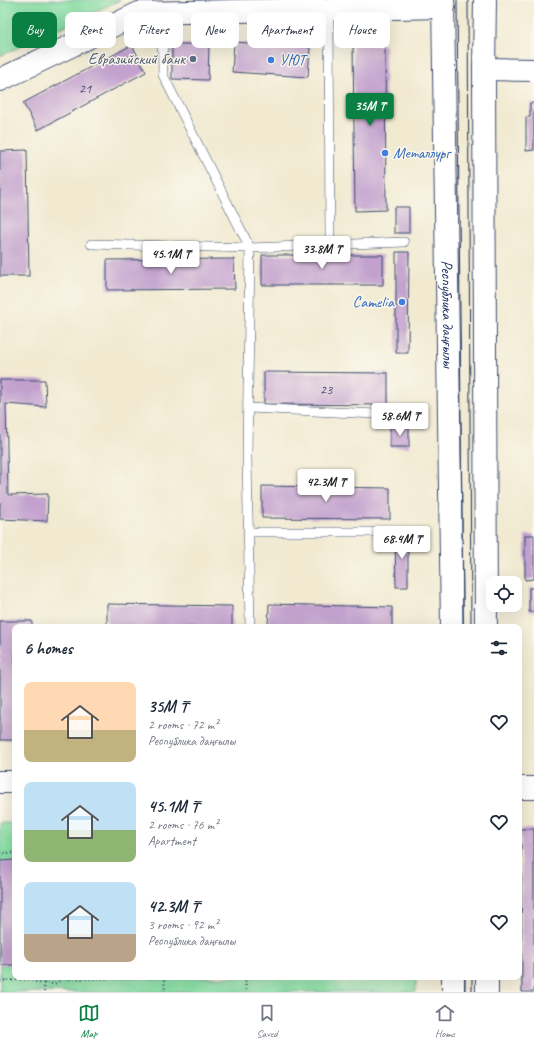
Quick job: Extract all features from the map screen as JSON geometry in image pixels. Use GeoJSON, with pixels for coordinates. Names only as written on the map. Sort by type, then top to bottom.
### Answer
{"type":"FeatureCollection","features":[{"type":"Feature","properties":{"kind":"main road"},"geometry":{"type":"LineString","coordinates":[[485,0],[486,624]]}},
{"type":"Feature","properties":{"kind":"main road"},"geometry":{"type":"LineString","coordinates":[[162,12],[329,9],[444,4]]}},
{"type":"Feature","properties":{"kind":"main road","name":"Республика даңғылы"},"geometry":{"type":"LineString","coordinates":[[444,4],[452,624]]}},
{"type":"Feature","properties":{"kind":"main road"},"geometry":{"type":"LineString","coordinates":[[0,80],[124,20]]}},
{"type":"Feature","properties":{"kind":"main road"},"geometry":{"type":"LineString","coordinates":[[484,69],[534,70]]}},
{"type":"Feature","properties":{"kind":"main road"},"geometry":{"type":"LineString","coordinates":[[0,782],[12,782]]}},
{"type":"Feature","properties":{"kind":"main road"},"geometry":{"type":"LineString","coordinates":[[522,788],[534,788]]}},
{"type":"Feature","properties":{"kind":"main road"},"geometry":{"type":"LineString","coordinates":[[453,980],[453,992]]}},
{"type":"Feature","properties":{"kind":"main road"},"geometry":{"type":"LineString","coordinates":[[487,980],[487,992]]}},
{"type":"Feature","properties":{"kind":"lane"},"geometry":{"type":"LineString","coordinates":[[329,9],[330,245]]}},
{"type":"Feature","properties":{"kind":"lane"},"geometry":{"type":"LineString","coordinates":[[163,48],[163,75],[250,248],[248,408],[250,624]]}},
{"type":"Feature","properties":{"kind":"lane"},"geometry":{"type":"LineString","coordinates":[[91,244],[250,248],[404,242]]}},
{"type":"Feature","properties":{"kind":"lane"},"geometry":{"type":"LineString","coordinates":[[248,408],[377,414]]}},
{"type":"Feature","properties":{"kind":"lane"},"geometry":{"type":"LineString","coordinates":[[249,532],[375,532]]}},
{"type":"Feature","properties":{"kind":"path"},"geometry":{"type":"LineString","coordinates":[[0,853],[12,853]]}},
{"type":"Feature","properties":{"kind":"path"},"geometry":{"type":"LineString","coordinates":[[0,981],[15,980]]}},
{"type":"Feature","properties":{"kind":"path"},"geometry":{"type":"LineString","coordinates":[[34,980],[54,984],[62,980]]}},
{"type":"Feature","properties":{"kind":"path"},"geometry":{"type":"LineString","coordinates":[[164,980],[165,992]]}},
{"type":"Feature","properties":{"kind":"path"},"geometry":{"type":"LineString","coordinates":[[245,980],[246,992]]}},
{"type":"Feature","properties":{"kind":"path"},"geometry":{"type":"LineString","coordinates":[[44,983],[44,992]]}},
{"type":"Feature","properties":{"kind":"green space"},"geometry":{"type":"Polygon","coordinates":[[[0,0],[120,0],[94,12],[65,12],[65,26],[57,29],[57,12],[12,12],[12,48],[17,48],[0,56],[0,0]]]}},
{"type":"Feature","properties":{"kind":"green space"},"geometry":{"type":"Polygon","coordinates":[[[0,823],[12,823],[12,980],[416,980],[416,992],[0,992],[0,823]]]}},
{"type":"Feature","properties":{"kind":"building","name":"УЮТ"},"geometry":{"type":"Polygon","coordinates":[[[239,42],[247,43],[247,48],[310,48],[308,77],[232,72],[234,48],[239,48],[239,42]]]}},
{"type":"Feature","properties":{"kind":"building"},"geometry":{"type":"Polygon","coordinates":[[[183,44],[191,44],[191,48],[209,48],[208,80],[172,79],[172,48],[183,48],[183,44]]]}},
{"type":"Feature","properties":{"kind":"building"},"geometry":{"type":"Polygon","coordinates":[[[126,48],[134,48],[146,72],[38,130],[23,103],[126,48]]]}},
{"type":"Feature","properties":{"kind":"building"},"geometry":{"type":"Polygon","coordinates":[[[353,48],[385,48],[386,210],[355,211],[353,48]]]}},
{"type":"Feature","properties":{"kind":"building"},"geometry":{"type":"Polygon","coordinates":[[[530,103],[534,103],[534,150],[526,151],[526,117],[530,117],[530,103]]]}},
{"type":"Feature","properties":{"kind":"building"},"geometry":{"type":"Polygon","coordinates":[[[27,150],[29,276],[0,276],[0,151],[27,150]]]}},
{"type":"Feature","properties":{"kind":"building"},"geometry":{"type":"Polygon","coordinates":[[[394,207],[409,207],[409,233],[394,233],[394,207]]]}},
{"type":"Feature","properties":{"kind":"building","name":"Camelia"},"geometry":{"type":"Polygon","coordinates":[[[396,252],[409,252],[408,353],[396,353],[396,252]]]}},
{"type":"Feature","properties":{"kind":"building"},"geometry":{"type":"Polygon","coordinates":[[[262,255],[383,255],[383,285],[262,285],[262,255]]]}},
{"type":"Feature","properties":{"kind":"building"},"geometry":{"type":"Polygon","coordinates":[[[234,259],[235,289],[107,290],[107,260],[234,259]]]}},
{"type":"Feature","properties":{"kind":"building"},"geometry":{"type":"Polygon","coordinates":[[[264,372],[388,373],[388,405],[264,404],[264,372]]]}},
{"type":"Feature","properties":{"kind":"building"},"geometry":{"type":"Polygon","coordinates":[[[0,380],[45,380],[46,407],[6,404],[8,495],[48,494],[47,521],[0,519],[0,380]]]}},
{"type":"Feature","properties":{"kind":"building"},"geometry":{"type":"Polygon","coordinates":[[[390,427],[409,427],[409,447],[390,447],[390,427]]]}},
{"type":"Feature","properties":{"kind":"building"},"geometry":{"type":"Polygon","coordinates":[[[262,486],[390,488],[390,519],[262,518],[262,486]]]}},
{"type":"Feature","properties":{"kind":"building"},"geometry":{"type":"Polygon","coordinates":[[[395,534],[408,534],[408,587],[396,587],[395,534]]]}},
{"type":"Feature","properties":{"kind":"building"},"geometry":{"type":"Polygon","coordinates":[[[525,535],[534,535],[534,579],[525,580],[525,535]]]}},
{"type":"Feature","properties":{"kind":"building"},"geometry":{"type":"Polygon","coordinates":[[[529,588],[534,588],[534,612],[529,612],[529,588]]]}},
{"type":"Feature","properties":{"kind":"building"},"geometry":{"type":"Polygon","coordinates":[[[107,604],[232,606],[232,624],[107,624],[107,604]]]}},
{"type":"Feature","properties":{"kind":"building"},"geometry":{"type":"Polygon","coordinates":[[[269,604],[392,607],[392,624],[268,624],[269,604]]]}},
{"type":"Feature","properties":{"kind":"building"},"geometry":{"type":"Polygon","coordinates":[[[0,621],[32,621],[32,624],[12,624],[12,740],[0,740],[0,621]]]}},
{"type":"Feature","properties":{"kind":"building"},"geometry":{"type":"Polygon","coordinates":[[[522,829],[534,829],[534,992],[522,992],[522,829]]]}},
{"type":"Feature","properties":{"kind":"building"},"geometry":{"type":"Polygon","coordinates":[[[12,860],[12,965],[0,965],[0,861],[12,860]]]}},
{"type":"Feature","properties":{"kind":"tram line"},"geometry":{"type":"LineString","coordinates":[[457,0],[463,624]]}},
{"type":"Feature","properties":{"kind":"tram line"},"geometry":{"type":"LineString","coordinates":[[468,0],[471,624]]}},
{"type":"Feature","properties":{"kind":"tram line"},"geometry":{"type":"LineString","coordinates":[[465,980],[465,992]]}},
{"type":"Feature","properties":{"kind":"tram line"},"geometry":{"type":"LineString","coordinates":[[472,980],[472,992]]}},
{"type":"Feature","properties":{"kind":"place","name":"Евразийский банк"},"geometry":{"type":"Point","coordinates":[193,59]}},
{"type":"Feature","properties":{"kind":"place","name":"УЮТ"},"geometry":{"type":"Point","coordinates":[271,60]}},
{"type":"Feature","properties":{"kind":"place","name":"Металлург"},"geometry":{"type":"Point","coordinates":[385,153]}},
{"type":"Feature","properties":{"kind":"place","name":"Camelia"},"geometry":{"type":"Point","coordinates":[402,302]}}]}
